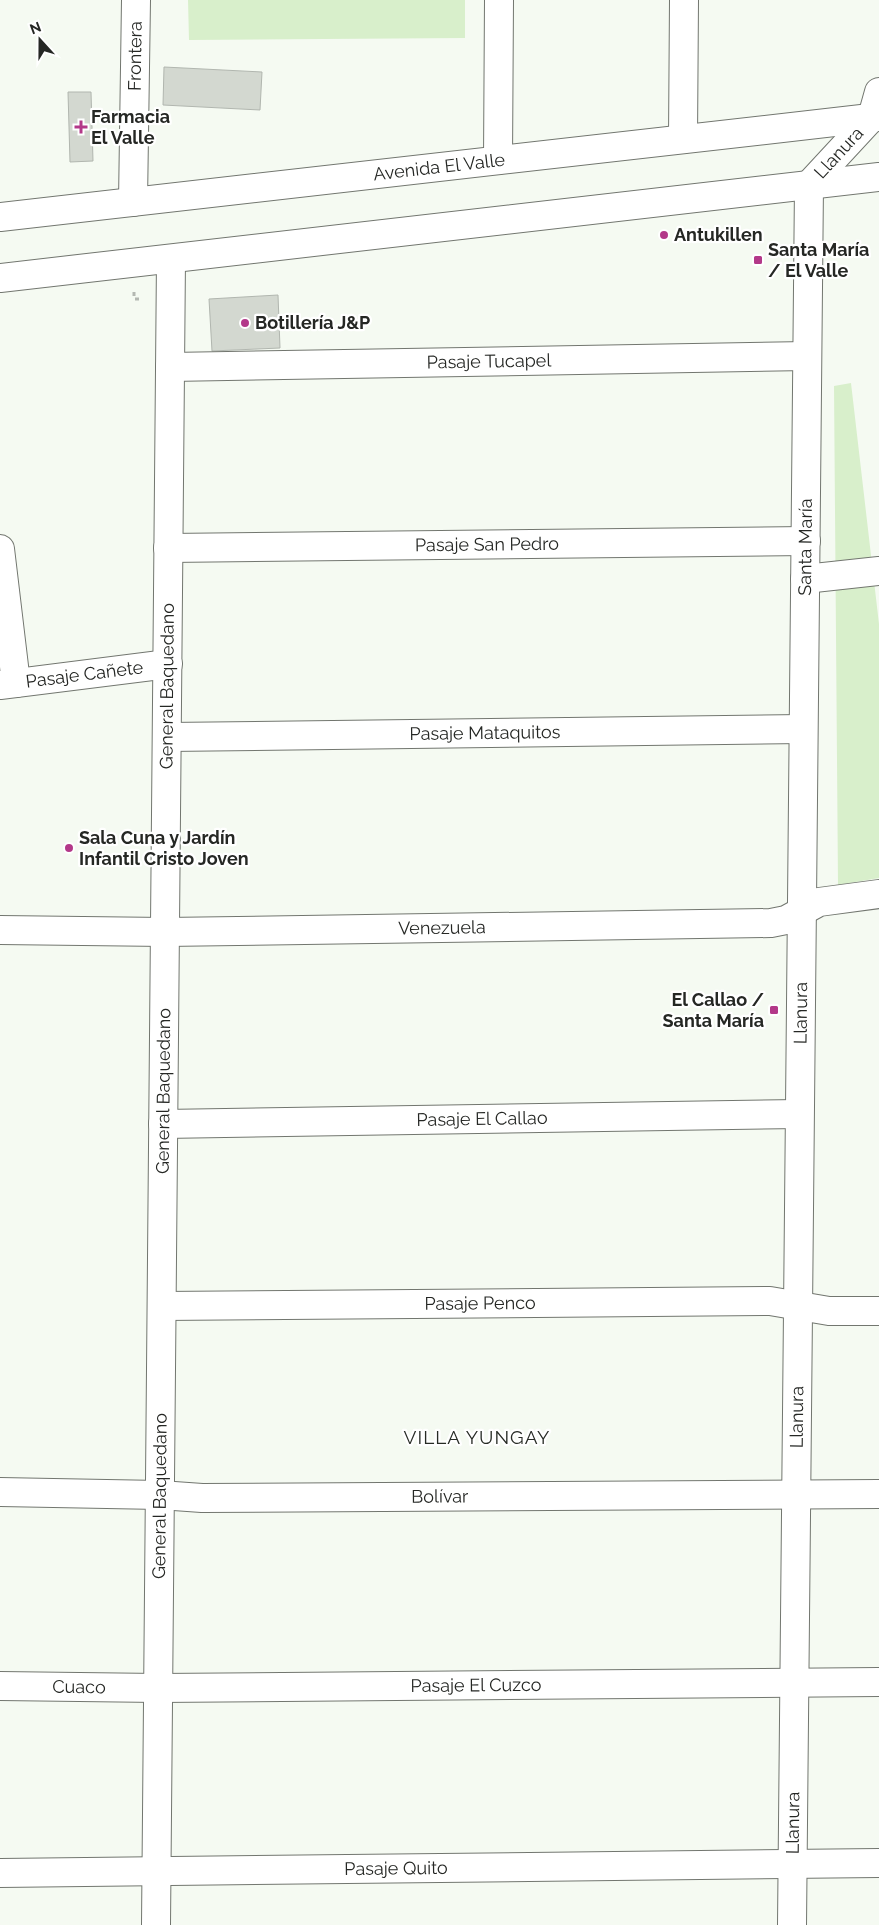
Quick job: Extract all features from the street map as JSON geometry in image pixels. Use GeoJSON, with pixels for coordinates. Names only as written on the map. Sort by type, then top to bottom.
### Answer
{"type":"FeatureCollection","features":[{"type":"Feature","properties":{"kind":"street","name":"Frontera"},"geometry":{"type":"LineString","coordinates":[[133,202],[136,0]]}},
{"type":"Feature","properties":{"kind":"street"},"geometry":{"type":"LineString","coordinates":[[498,160],[499,0]]}},
{"type":"Feature","properties":{"kind":"street"},"geometry":{"type":"LineString","coordinates":[[683,139],[684,0]]}},
{"type":"Feature","properties":{"kind":"street","name":"Avenida El Valle"},"geometry":{"type":"LineString","coordinates":[[0,217],[683,139],[877,109]]}},
{"type":"Feature","properties":{"kind":"street","name":"Llanura"},"geometry":{"type":"LineString","coordinates":[[809,185],[877,109]]}},
{"type":"Feature","properties":{"kind":"street"},"geometry":{"type":"LineString","coordinates":[[0,278],[879,177]]}},
{"type":"Feature","properties":{"kind":"street","name":"Santa María"},"geometry":{"type":"LineString","coordinates":[[801,911],[809,185]]}},
{"type":"Feature","properties":{"kind":"street","name":"General Baquedano"},"geometry":{"type":"LineString","coordinates":[[156,1925],[171,258]]}},
{"type":"Feature","properties":{"kind":"street","name":"Pasaje Tucapel"},"geometry":{"type":"LineString","coordinates":[[170,367],[807,356]]}},
{"type":"Feature","properties":{"kind":"street","name":"Pasaje San Pedro"},"geometry":{"type":"LineString","coordinates":[[168,548],[806,541]]}},
{"type":"Feature","properties":{"kind":"street"},"geometry":{"type":"LineString","coordinates":[[0,549],[8,684]]}},
{"type":"Feature","properties":{"kind":"street"},"geometry":{"type":"LineString","coordinates":[[805,579],[879,570]]}},
{"type":"Feature","properties":{"kind":"street","name":"Pasaje Cañete"},"geometry":{"type":"LineString","coordinates":[[8,684],[168,664]]}},
{"type":"Feature","properties":{"kind":"street","name":"Pasaje Mataquitos"},"geometry":{"type":"LineString","coordinates":[[167,737],[803,729]]}},
{"type":"Feature","properties":{"kind":"street","name":"Venezuela"},"geometry":{"type":"LineString","coordinates":[[0,930],[165,932],[771,923],[786,920],[810,906],[830,899],[879,894]]}},
{"type":"Feature","properties":{"kind":"street","name":"Llanura"},"geometry":{"type":"LineString","coordinates":[[792,1925],[801,911]]}},
{"type":"Feature","properties":{"kind":"street","name":"Pasaje El Callao"},"geometry":{"type":"LineString","coordinates":[[163,1124],[799,1114]]}},
{"type":"Feature","properties":{"kind":"street","name":"Pasaje Penco"},"geometry":{"type":"LineString","coordinates":[[162,1306],[770,1301],[828,1311],[879,1311]]}},
{"type":"Feature","properties":{"kind":"street","name":"Bolívar"},"geometry":{"type":"LineString","coordinates":[[0,1492],[160,1495],[212,1498],[879,1494]]}},
{"type":"Feature","properties":{"kind":"street","name":"Pasaje El Cuzco"},"geometry":{"type":"LineString","coordinates":[[158,1688],[879,1682]]}},
{"type":"Feature","properties":{"kind":"street","name":"Cuaco"},"geometry":{"type":"LineString","coordinates":[[0,1686],[158,1688]]}},
{"type":"Feature","properties":{"kind":"street","name":"Pasaje Quito"},"geometry":{"type":"LineString","coordinates":[[0,1873],[879,1863]]}},
{"type":"Feature","properties":{"kind":"green space"},"geometry":{"type":"Polygon","coordinates":[[[188,0],[465,0],[465,38],[189,40],[188,0]]]}},
{"type":"Feature","properties":{"kind":"green space"},"geometry":{"type":"Polygon","coordinates":[[[851,383],[879,624],[879,878],[838,885],[834,386],[851,383]]]}},
{"type":"Feature","properties":{"kind":"building"},"geometry":{"type":"Polygon","coordinates":[[[164,67],[262,72],[260,110],[163,105],[164,67]]]}},
{"type":"Feature","properties":{"kind":"building","name":"Farmacia El Valle"},"geometry":{"type":"Polygon","coordinates":[[[68,92],[91,92],[93,161],[70,162],[68,92]]]}},
{"type":"Feature","properties":{"kind":"building","name":"Botillería J&P"},"geometry":{"type":"Polygon","coordinates":[[[278,295],[280,348],[212,351],[209,299],[278,295]]]}},
{"type":"Feature","properties":{"kind":"place","name":"Farmacia El Valle"},"geometry":{"type":"Point","coordinates":[81,127]}},
{"type":"Feature","properties":{"kind":"place","name":"Antukillen"},"geometry":{"type":"Point","coordinates":[664,235]}},
{"type":"Feature","properties":{"kind":"place","name":"Santa María / El Valle"},"geometry":{"type":"Point","coordinates":[758,260]}},
{"type":"Feature","properties":{"kind":"place","name":"Botillería J&P"},"geometry":{"type":"Point","coordinates":[245,323]}},
{"type":"Feature","properties":{"kind":"place","name":"Sala Cuna y Jardín Infantil Cristo Joven"},"geometry":{"type":"Point","coordinates":[69,848]}},
{"type":"Feature","properties":{"kind":"place","name":"El Callao / Santa María"},"geometry":{"type":"Point","coordinates":[774,1010]}},
{"type":"Feature","properties":{"kind":"district","name":"VILLA YUNGAY"},"geometry":{"type":"Point","coordinates":[477,1437]}}]}
